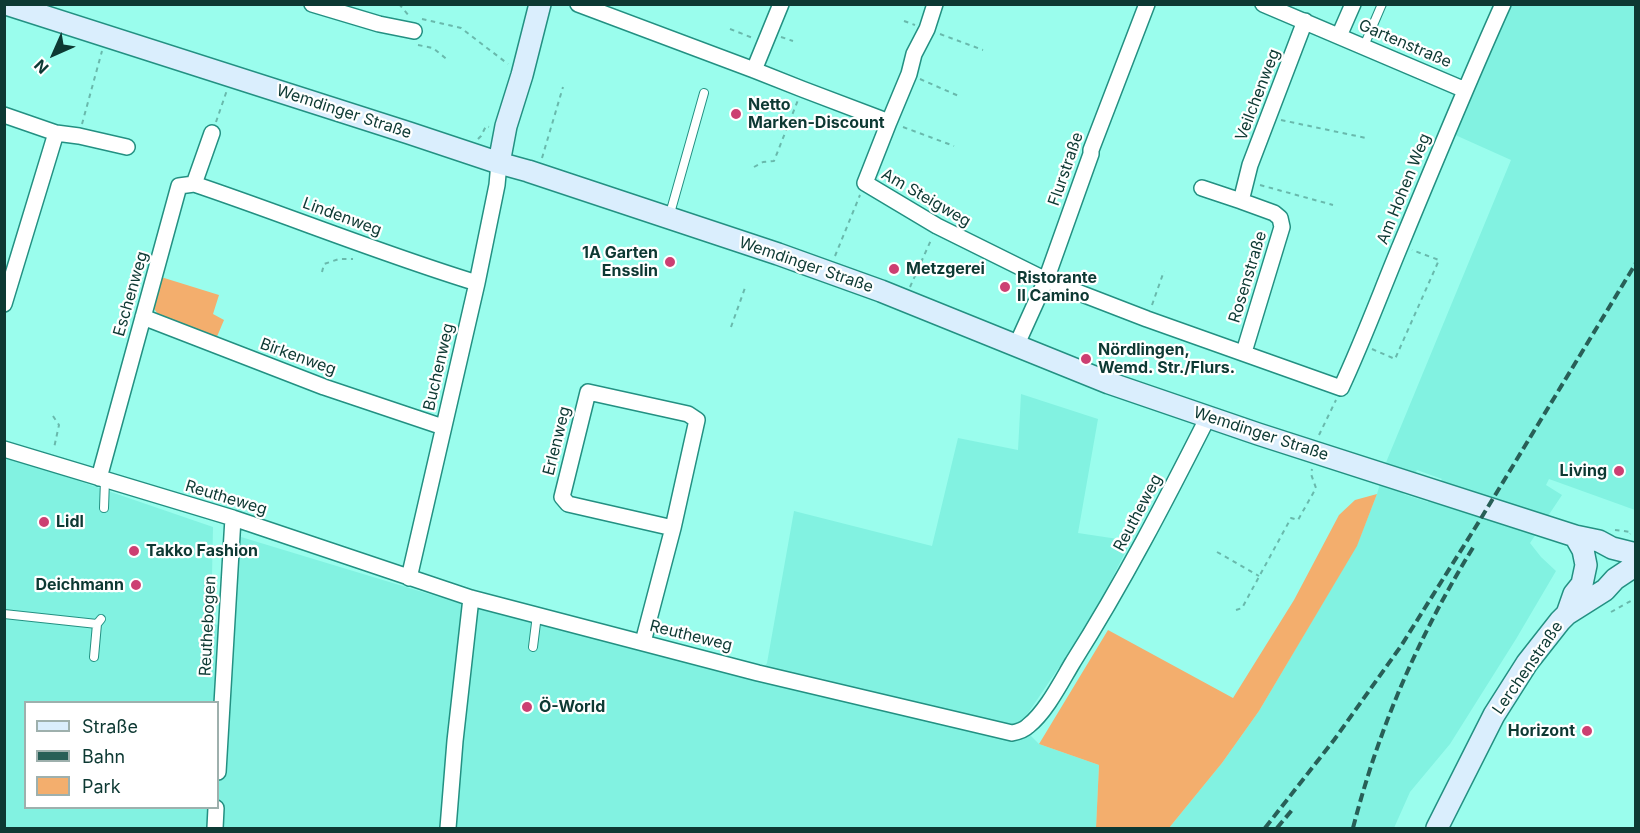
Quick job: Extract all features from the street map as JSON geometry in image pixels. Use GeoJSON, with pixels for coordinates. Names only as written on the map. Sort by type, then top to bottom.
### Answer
{"type":"FeatureCollection","features":[{"type":"Feature","properties":{"kind":"main road","name":"Wemdinger Straße"},"geometry":{"type":"LineString","coordinates":[[6,4],[499,164],[528,171],[778,254],[905,300],[1109,383],[1635,554]]}},
{"type":"Feature","properties":{"kind":"main road"},"geometry":{"type":"LineString","coordinates":[[499,164],[506,126],[540,4]]}},
{"type":"Feature","properties":{"kind":"main road"},"geometry":{"type":"LineString","coordinates":[[1568,614],[1574,594],[1582,584],[1586,565],[1583,550],[1575,536]]}},
{"type":"Feature","properties":{"kind":"main road","name":"Wemdinger Straße"},"geometry":{"type":"LineString","coordinates":[[1599,541],[1613,537],[1633,536]]}},
{"type":"Feature","properties":{"kind":"main road","name":"Lerchenstraße"},"geometry":{"type":"LineString","coordinates":[[1437,828],[1466,777],[1494,715],[1527,663],[1568,614],[1605,590],[1615,579],[1635,566]]}},
{"type":"Feature","properties":{"kind":"main road","name":"Lerchenstraße"},"geometry":{"type":"LineString","coordinates":[[1605,590],[1620,587],[1635,579]]}},
{"type":"Feature","properties":{"kind":"street"},"geometry":{"type":"LineString","coordinates":[[312,4],[379,24],[415,38]]}},
{"type":"Feature","properties":{"kind":"street"},"geometry":{"type":"LineString","coordinates":[[578,4],[889,122]]}},
{"type":"Feature","properties":{"kind":"street"},"geometry":{"type":"LineString","coordinates":[[754,70],[781,4]]}},
{"type":"Feature","properties":{"kind":"street","name":"Am Steigweg"},"geometry":{"type":"LineString","coordinates":[[935,4],[865,183],[936,226],[1046,280],[1147,319],[1341,388]]}},
{"type":"Feature","properties":{"kind":"street","name":"Flurstraße"},"geometry":{"type":"LineString","coordinates":[[1017,344],[1046,280],[1091,150],[1147,4]]}},
{"type":"Feature","properties":{"kind":"street"},"geometry":{"type":"LineString","coordinates":[[1339,36],[1353,4]]}},
{"type":"Feature","properties":{"kind":"street","name":"Am Hohen Weg"},"geometry":{"type":"LineString","coordinates":[[1341,388],[1362,344],[1400,245],[1503,4]]}},
{"type":"Feature","properties":{"kind":"street","name":"Gartenstraße"},"geometry":{"type":"LineString","coordinates":[[1264,5],[1465,90]]}},
{"type":"Feature","properties":{"kind":"street","name":"Veilchenweg"},"geometry":{"type":"LineString","coordinates":[[1246,181],[1305,21]]}},
{"type":"Feature","properties":{"kind":"street"},"geometry":{"type":"LineString","coordinates":[[4,115],[56,133],[127,147]]}},
{"type":"Feature","properties":{"kind":"street"},"geometry":{"type":"LineString","coordinates":[[4,304],[56,133]]}},
{"type":"Feature","properties":{"kind":"street","name":"Eschenweg"},"geometry":{"type":"LineString","coordinates":[[102,479],[142,317],[179,186],[194,184],[212,133]]}},
{"type":"Feature","properties":{"kind":"street","name":"Buchenweg"},"geometry":{"type":"LineString","coordinates":[[409,578],[477,283],[497,185],[499,164]]}},
{"type":"Feature","properties":{"kind":"street"},"geometry":{"type":"LineString","coordinates":[[1241,201],[1246,181]]}},
{"type":"Feature","properties":{"kind":"street","name":"Lindenweg"},"geometry":{"type":"LineString","coordinates":[[194,184],[434,270],[477,283]]}},
{"type":"Feature","properties":{"kind":"street","name":"Rosenstraße"},"geometry":{"type":"LineString","coordinates":[[1202,188],[1274,213],[1280,218],[1282,227],[1244,352]]}},
{"type":"Feature","properties":{"kind":"street","name":"Birkenweg"},"geometry":{"type":"LineString","coordinates":[[142,317],[324,387],[443,426]]}},
{"type":"Feature","properties":{"kind":"street","name":"Erlenweg"},"geometry":{"type":"LineString","coordinates":[[643,642],[673,528],[697,420],[687,414],[588,392],[562,497],[568,504],[673,528]]}},
{"type":"Feature","properties":{"kind":"street","name":"Reutheweg"},"geometry":{"type":"LineString","coordinates":[[4,449],[233,518],[471,598],[758,673],[1012,733],[1028,727],[1041,712],[1089,637],[1143,544],[1208,417]]}},
{"type":"Feature","properties":{"kind":"street","name":"Reuthebogen"},"geometry":{"type":"LineString","coordinates":[[219,755],[233,518]]}},
{"type":"Feature","properties":{"kind":"street"},"geometry":{"type":"LineString","coordinates":[[448,828],[471,598]]}},
{"type":"Feature","properties":{"kind":"street"},"geometry":{"type":"LineString","coordinates":[[215,828],[216,809]]}},
{"type":"Feature","properties":{"kind":"lane"},"geometry":{"type":"LineString","coordinates":[[1364,46],[1382,4]]}},
{"type":"Feature","properties":{"kind":"lane"},"geometry":{"type":"LineString","coordinates":[[668,219],[704,93]]}},
{"type":"Feature","properties":{"kind":"lane"},"geometry":{"type":"LineString","coordinates":[[102,479],[104,508]]}},
{"type":"Feature","properties":{"kind":"lane"},"geometry":{"type":"LineString","coordinates":[[4,614],[99,622],[94,657]]}},
{"type":"Feature","properties":{"kind":"lane"},"geometry":{"type":"LineString","coordinates":[[533,647],[537,615]]}},
{"type":"Feature","properties":{"kind":"path"},"geometry":{"type":"LineString","coordinates":[[450,61],[434,48],[415,38],[421,19],[461,28],[522,75]]}},
{"type":"Feature","properties":{"kind":"path"},"geometry":{"type":"LineString","coordinates":[[730,29],[765,42]]}},
{"type":"Feature","properties":{"kind":"path"},"geometry":{"type":"LineString","coordinates":[[927,29],[983,50]]}},
{"type":"Feature","properties":{"kind":"path"},"geometry":{"type":"LineString","coordinates":[[79,136],[102,50]]}},
{"type":"Feature","properties":{"kind":"path"},"geometry":{"type":"LineString","coordinates":[[909,74],[961,97]]}},
{"type":"Feature","properties":{"kind":"path"},"geometry":{"type":"LineString","coordinates":[[541,163],[563,87]]}},
{"type":"Feature","properties":{"kind":"path"},"geometry":{"type":"LineString","coordinates":[[754,167],[764,162],[774,161],[802,89]]}},
{"type":"Feature","properties":{"kind":"path"},"geometry":{"type":"LineString","coordinates":[[212,133],[227,90]]}},
{"type":"Feature","properties":{"kind":"path"},"geometry":{"type":"LineString","coordinates":[[1268,117],[1366,138]]}},
{"type":"Feature","properties":{"kind":"path"},"geometry":{"type":"LineString","coordinates":[[889,122],[954,146]]}},
{"type":"Feature","properties":{"kind":"path"},"geometry":{"type":"LineString","coordinates":[[1246,181],[1333,205]]}},
{"type":"Feature","properties":{"kind":"path"},"geometry":{"type":"LineString","coordinates":[[830,273],[865,183]]}},
{"type":"Feature","properties":{"kind":"path"},"geometry":{"type":"LineString","coordinates":[[905,300],[936,226]]}},
{"type":"Feature","properties":{"kind":"path"},"geometry":{"type":"LineString","coordinates":[[1362,344],[1395,359],[1439,260],[1400,245]]}},
{"type":"Feature","properties":{"kind":"path"},"geometry":{"type":"LineString","coordinates":[[322,272],[324,264],[339,259],[353,259]]}},
{"type":"Feature","properties":{"kind":"path"},"geometry":{"type":"LineString","coordinates":[[1147,319],[1164,271]]}},
{"type":"Feature","properties":{"kind":"path"},"geometry":{"type":"LineString","coordinates":[[731,327],[746,285]]}},
{"type":"Feature","properties":{"kind":"path"},"geometry":{"type":"LineString","coordinates":[[1317,441],[1341,388]]}},
{"type":"Feature","properties":{"kind":"path"},"geometry":{"type":"LineString","coordinates":[[50,463],[59,425],[53,416]]}},
{"type":"Feature","properties":{"kind":"path"},"geometry":{"type":"LineString","coordinates":[[1236,609],[1242,608],[1291,518],[1298,520],[1316,488],[1311,474],[1313,467]]}},
{"type":"Feature","properties":{"kind":"path"},"geometry":{"type":"LineString","coordinates":[[1633,536],[1635,532]]}},
{"type":"Feature","properties":{"kind":"path"},"geometry":{"type":"LineString","coordinates":[[1217,552],[1259,576]]}},
{"type":"Feature","properties":{"kind":"path"},"geometry":{"type":"LineString","coordinates":[[1611,612],[1635,598]]}},
{"type":"Feature","properties":{"kind":"shaded area"},"geometry":{"type":"Polygon","coordinates":[[[1509,5],[1635,5],[1635,510],[1549,479],[1546,485],[1562,495],[1530,543],[1556,571],[1450,744],[1410,792],[1394,828],[1169,828],[1222,763],[1259,711],[1357,545],[1377,494],[1387,460],[1511,160],[1453,134],[1509,5]],[[1417,470],[1403,494],[1428,502],[1442,479],[1417,470]]]}},
{"type":"Feature","properties":{"kind":"shaded area"},"geometry":{"type":"Polygon","coordinates":[[[1021,394],[1098,419],[1078,533],[1131,541],[1091,620],[1020,725],[1039,744],[1099,765],[1096,828],[5,828],[4,458],[41,468],[213,527],[211,625],[230,624],[241,537],[462,604],[756,681],[767,663],[794,511],[932,546],[958,438],[1018,450],[1021,394]]]}},
{"type":"Feature","properties":{"kind":"green space"},"geometry":{"type":"Polygon","coordinates":[[[161,277],[219,295],[213,314],[224,320],[216,339],[159,316],[153,307],[161,277]]]}},
{"type":"Feature","properties":{"kind":"green space"},"geometry":{"type":"Polygon","coordinates":[[[1377,494],[1357,546],[1259,711],[1222,763],[1169,828],[1096,828],[1099,765],[1039,744],[1108,630],[1233,698],[1294,600],[1339,515],[1355,500],[1377,494]]]}},
{"type":"Feature","properties":{"kind":"railway"},"geometry":{"type":"LineString","coordinates":[[1265,828],[1334,740],[1401,646],[1636,263]]}},
{"type":"Feature","properties":{"kind":"railway"},"geometry":{"type":"LineString","coordinates":[[1353,828],[1375,754],[1403,682],[1436,613],[1474,546]]}},
{"type":"Feature","properties":{"kind":"railway"},"geometry":{"type":"LineString","coordinates":[[1277,828],[1292,810]]}},
{"type":"Feature","properties":{"kind":"place","name":"Netto Marken-Discount"},"geometry":{"type":"Point","coordinates":[736,114]}},
{"type":"Feature","properties":{"kind":"place","name":"1A Garten Ensslin"},"geometry":{"type":"Point","coordinates":[670,262]}},
{"type":"Feature","properties":{"kind":"place","name":"Metzgerei"},"geometry":{"type":"Point","coordinates":[894,269]}},
{"type":"Feature","properties":{"kind":"place","name":"Ristorante Il Camino"},"geometry":{"type":"Point","coordinates":[1005,287]}},
{"type":"Feature","properties":{"kind":"place","name":"Nördlingen, Wemd. Str./Flurs."},"geometry":{"type":"Point","coordinates":[1086,359]}},
{"type":"Feature","properties":{"kind":"place","name":"Living"},"geometry":{"type":"Point","coordinates":[1619,471]}},
{"type":"Feature","properties":{"kind":"place","name":"Lidl"},"geometry":{"type":"Point","coordinates":[44,522]}},
{"type":"Feature","properties":{"kind":"place","name":"Takko Fashion"},"geometry":{"type":"Point","coordinates":[134,551]}},
{"type":"Feature","properties":{"kind":"place","name":"Deichmann"},"geometry":{"type":"Point","coordinates":[136,585]}},
{"type":"Feature","properties":{"kind":"place","name":"Ö-World"},"geometry":{"type":"Point","coordinates":[527,707]}},
{"type":"Feature","properties":{"kind":"place","name":"Horizont"},"geometry":{"type":"Point","coordinates":[1587,731]}}]}
